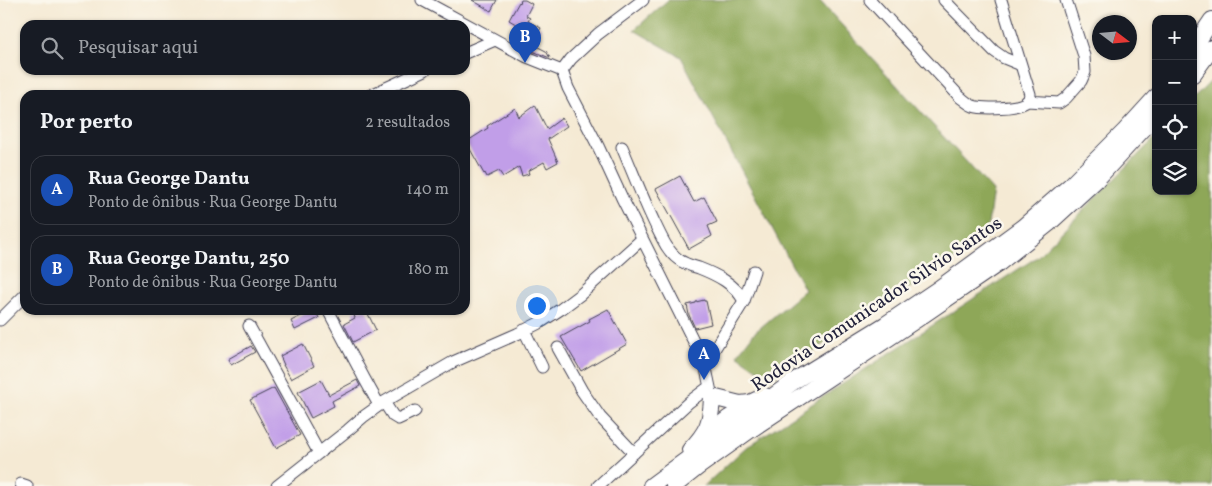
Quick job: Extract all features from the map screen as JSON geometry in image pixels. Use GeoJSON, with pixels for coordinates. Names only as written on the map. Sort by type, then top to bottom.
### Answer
{"type":"FeatureCollection","features":[{"type":"Feature","properties":{"kind":"highway"},"geometry":{"type":"LineString","coordinates":[[1197,42],[1212,20]]}},
{"type":"Feature","properties":{"kind":"highway"},"geometry":{"type":"LineString","coordinates":[[1197,69],[1212,48]]}},
{"type":"Feature","properties":{"kind":"highway","name":"Rodovia Comunicador Silvio Santos"},"geometry":{"type":"LineString","coordinates":[[670,480],[794,382],[930,295],[1023,227],[1071,185],[1152,101]]}},
{"type":"Feature","properties":{"kind":"highway","name":"Rodovia Comunicador Silvio Santos"},"geometry":{"type":"LineString","coordinates":[[651,486],[670,480],[698,467],[750,430],[1000,263],[1048,224],[1098,179],[1152,119]]}},
{"type":"Feature","properties":{"kind":"highway"},"geometry":{"type":"LineString","coordinates":[[670,480],[709,424],[711,413],[710,392],[734,403],[750,403],[794,382]]}},
{"type":"Feature","properties":{"kind":"street"},"geometry":{"type":"LineString","coordinates":[[422,0],[458,20]]}},
{"type":"Feature","properties":{"kind":"street"},"geometry":{"type":"LineString","coordinates":[[562,71],[571,59],[598,34],[642,0]]}},
{"type":"Feature","properties":{"kind":"street"},"geometry":{"type":"LineString","coordinates":[[870,0],[960,97],[971,106],[981,108],[1001,108],[1018,105],[1027,101],[1059,103],[1081,81],[1086,72],[1084,56],[1066,0]]}},
{"type":"Feature","properties":{"kind":"street"},"geometry":{"type":"LineString","coordinates":[[944,0],[994,51],[1004,58],[1021,65]]}},
{"type":"Feature","properties":{"kind":"street"},"geometry":{"type":"LineString","coordinates":[[1002,0],[1030,94],[1027,101]]}},
{"type":"Feature","properties":{"kind":"street"},"geometry":{"type":"LineString","coordinates":[[470,26],[527,56],[562,71],[568,88],[705,364],[710,392],[689,402],[598,486]]}},
{"type":"Feature","properties":{"kind":"street"},"geometry":{"type":"LineString","coordinates":[[470,50],[495,40]]}},
{"type":"Feature","properties":{"kind":"street"},"geometry":{"type":"LineString","coordinates":[[382,90],[414,75]]}},
{"type":"Feature","properties":{"kind":"street"},"geometry":{"type":"LineString","coordinates":[[622,147],[651,216],[669,250],[685,264],[726,281],[739,292],[744,301]]}},
{"type":"Feature","properties":{"kind":"street"},"geometry":{"type":"LineString","coordinates":[[277,486],[382,404],[453,362],[548,317],[574,299],[642,239]]}},
{"type":"Feature","properties":{"kind":"street"},"geometry":{"type":"LineString","coordinates":[[705,364],[744,301],[754,271]]}},
{"type":"Feature","properties":{"kind":"street"},"geometry":{"type":"LineString","coordinates":[[0,320],[20,300]]}},
{"type":"Feature","properties":{"kind":"street"},"geometry":{"type":"LineString","coordinates":[[331,315],[364,378],[382,404],[398,419],[415,411]]}},
{"type":"Feature","properties":{"kind":"street"},"geometry":{"type":"LineString","coordinates":[[249,326],[318,453]]}},
{"type":"Feature","properties":{"kind":"street"},"geometry":{"type":"LineString","coordinates":[[524,330],[542,367]]}},
{"type":"Feature","properties":{"kind":"street"},"geometry":{"type":"LineString","coordinates":[[558,348],[582,391],[600,417],[634,453]]}},
{"type":"Feature","properties":{"kind":"street"},"geometry":{"type":"LineString","coordinates":[[701,438],[726,417],[750,403]]}},
{"type":"Feature","properties":{"kind":"green space"},"geometry":{"type":"Polygon","coordinates":[[[668,0],[819,0],[993,191],[986,238],[771,379],[737,355],[754,333],[805,290],[681,57],[634,30],[668,0]]]}},
{"type":"Feature","properties":{"kind":"green space"},"geometry":{"type":"Polygon","coordinates":[[[1212,80],[1212,486],[704,486],[746,447],[1037,257],[1152,141],[1152,195],[1197,195],[1197,95],[1212,80]]]}},
{"type":"Feature","properties":{"kind":"building"},"geometry":{"type":"Polygon","coordinates":[[[472,0],[497,0],[491,11],[472,0]]]}},
{"type":"Feature","properties":{"kind":"building"},"geometry":{"type":"Polygon","coordinates":[[[521,0],[532,4],[526,16],[530,18],[528,21],[541,28],[532,44],[546,51],[550,58],[518,44],[526,30],[509,20],[521,0]]]}},
{"type":"Feature","properties":{"kind":"building"},"geometry":{"type":"Polygon","coordinates":[[[535,105],[547,129],[562,118],[567,126],[548,139],[558,162],[547,168],[544,162],[528,171],[529,174],[522,176],[519,167],[503,177],[499,171],[487,177],[470,149],[470,139],[515,108],[519,117],[535,105]]]}},
{"type":"Feature","properties":{"kind":"building"},"geometry":{"type":"Polygon","coordinates":[[[680,176],[694,202],[704,197],[717,222],[708,226],[712,236],[689,249],[656,189],[680,176]]]}},
{"type":"Feature","properties":{"kind":"building"},"geometry":{"type":"Polygon","coordinates":[[[706,301],[711,324],[695,328],[687,305],[706,301]]]}},
{"type":"Feature","properties":{"kind":"building"},"geometry":{"type":"Polygon","coordinates":[[[608,309],[627,344],[581,371],[561,337],[608,309]]]}},
{"type":"Feature","properties":{"kind":"building"},"geometry":{"type":"Polygon","coordinates":[[[303,315],[318,315],[319,318],[295,330],[291,321],[303,315]]]}},
{"type":"Feature","properties":{"kind":"building"},"geometry":{"type":"Polygon","coordinates":[[[354,315],[368,315],[376,330],[353,342],[344,324],[355,318],[354,315]]]}},
{"type":"Feature","properties":{"kind":"building"},"geometry":{"type":"Polygon","coordinates":[[[303,344],[314,366],[291,379],[280,356],[303,344]]]}},
{"type":"Feature","properties":{"kind":"building"},"geometry":{"type":"Polygon","coordinates":[[[251,346],[255,352],[231,365],[228,359],[251,346]]]}},
{"type":"Feature","properties":{"kind":"building"},"geometry":{"type":"Polygon","coordinates":[[[321,380],[329,395],[357,380],[360,386],[332,401],[334,406],[311,418],[298,392],[321,380]]]}},
{"type":"Feature","properties":{"kind":"building"},"geometry":{"type":"Polygon","coordinates":[[[274,388],[300,435],[276,448],[250,400],[274,388]]]}},
{"type":"Feature","properties":{"kind":"place","name":"Rua George Dantu, 250"},"geometry":{"type":"Point","coordinates":[525,63]}},
{"type":"Feature","properties":{"kind":"place","name":"Rua George Dantu"},"geometry":{"type":"Point","coordinates":[704,380]}}]}
